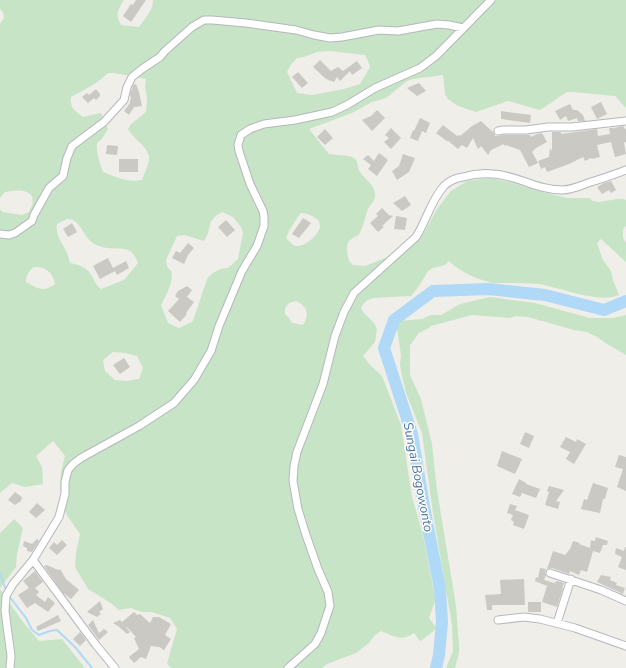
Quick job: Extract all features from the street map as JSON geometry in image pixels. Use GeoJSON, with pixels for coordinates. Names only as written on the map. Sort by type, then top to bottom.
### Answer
{"type":"FeatureCollection","features":[{"type":"Feature","properties":{"kind":"street"},"geometry":{"type":"LineString","coordinates":[[10,668],[11,656],[5,611],[6,596],[34,560],[58,517],[65,494],[65,482],[68,470],[81,458],[139,426],[174,403],[194,380],[211,351],[219,326],[242,271],[257,246],[264,226],[264,217],[263,211],[250,184],[239,151],[238,145],[241,135],[250,129],[264,124],[295,120],[332,112],[375,88],[420,68],[436,56],[491,0]]}},
{"type":"Feature","properties":{"kind":"street"},"geometry":{"type":"LineString","coordinates":[[0,234],[9,235],[15,233],[32,221],[49,188],[63,176],[67,158],[72,146],[104,122],[124,100],[127,87],[132,77],[160,57],[192,27],[204,20],[246,23],[296,30],[330,38],[379,30],[398,31],[437,24],[463,28]]}},
{"type":"Feature","properties":{"kind":"street"},"geometry":{"type":"LineString","coordinates":[[498,131],[626,121]]}},
{"type":"Feature","properties":{"kind":"street"},"geometry":{"type":"LineString","coordinates":[[288,668],[315,644],[322,633],[330,606],[328,592],[318,569],[298,509],[293,481],[294,466],[297,452],[323,384],[344,312],[354,293],[416,237],[440,192],[449,182],[470,175],[493,174],[513,178],[552,190],[568,189],[626,170]]}},
{"type":"Feature","properties":{"kind":"street"},"geometry":{"type":"LineString","coordinates":[[34,560],[96,645],[115,668]]}},
{"type":"Feature","properties":{"kind":"street"},"geometry":{"type":"LineString","coordinates":[[550,572],[601,590],[626,601]]}},
{"type":"Feature","properties":{"kind":"street"},"geometry":{"type":"LineString","coordinates":[[557,623],[571,579]]}},
{"type":"Feature","properties":{"kind":"street"},"geometry":{"type":"LineString","coordinates":[[498,620],[524,617],[540,619],[575,628],[626,646]]}},
{"type":"Feature","properties":{"kind":"green space"},"geometry":{"type":"Polygon","coordinates":[[[0,0],[124,0],[118,12],[118,18],[121,25],[139,27],[150,11],[153,0],[626,0],[626,108],[615,96],[567,92],[540,110],[508,101],[476,112],[458,106],[448,99],[445,94],[443,75],[407,81],[386,98],[372,102],[352,113],[309,129],[329,154],[354,158],[357,161],[358,169],[375,192],[373,202],[368,209],[359,235],[348,242],[347,245],[349,261],[353,265],[365,266],[405,250],[424,233],[437,209],[451,191],[467,181],[490,178],[567,198],[589,198],[593,201],[599,202],[618,199],[626,200],[626,226],[623,229],[623,238],[626,243],[626,262],[601,239],[597,243],[603,260],[611,271],[619,295],[600,298],[538,284],[492,283],[469,275],[458,269],[449,261],[445,265],[428,271],[411,296],[374,298],[366,302],[361,309],[374,323],[377,329],[375,342],[363,356],[382,376],[401,425],[412,497],[423,535],[435,597],[429,618],[436,629],[421,641],[414,633],[401,638],[381,631],[356,653],[327,664],[322,668],[171,668],[167,664],[177,629],[170,618],[152,612],[142,612],[131,608],[119,610],[88,589],[75,567],[80,534],[66,514],[60,487],[61,471],[65,456],[53,441],[36,456],[42,467],[43,484],[25,487],[12,483],[0,493],[0,209],[3,212],[22,215],[29,212],[33,203],[32,196],[23,191],[5,192],[0,198],[0,24],[4,18],[3,12],[0,9],[0,0]],[[329,51],[317,52],[297,58],[287,72],[297,93],[312,95],[344,89],[360,84],[370,67],[365,55],[329,51]],[[108,73],[100,80],[71,97],[72,107],[83,117],[101,113],[108,129],[102,139],[97,143],[98,155],[103,172],[117,178],[132,181],[142,180],[149,155],[128,129],[131,124],[146,112],[146,79],[108,73]],[[222,212],[213,218],[204,241],[184,235],[177,236],[166,260],[167,266],[171,271],[172,279],[161,305],[168,323],[179,328],[193,321],[207,279],[216,271],[228,268],[238,259],[243,233],[241,227],[233,217],[222,212]],[[301,213],[286,238],[293,245],[301,246],[313,238],[319,231],[319,221],[310,215],[301,213]],[[67,219],[57,224],[58,236],[67,253],[70,263],[88,270],[101,289],[124,280],[138,263],[133,253],[130,251],[105,248],[92,243],[79,226],[72,220],[67,219]],[[34,267],[30,271],[26,282],[33,286],[43,289],[51,287],[55,284],[50,273],[45,269],[34,267]],[[296,301],[289,303],[285,308],[285,314],[292,323],[303,325],[307,314],[303,305],[296,301]],[[113,352],[103,360],[105,371],[115,380],[127,381],[139,379],[143,368],[137,356],[113,352]]]}},
{"type":"Feature","properties":{"kind":"green space"},"geometry":{"type":"Polygon","coordinates":[[[490,297],[535,303],[590,318],[613,318],[626,315],[626,355],[587,332],[574,330],[528,317],[516,316],[510,318],[472,315],[431,326],[419,333],[410,345],[410,375],[421,399],[432,444],[437,490],[456,606],[459,653],[455,668],[446,668],[453,651],[452,625],[433,513],[422,433],[406,393],[400,365],[401,355],[397,329],[400,321],[422,319],[431,315],[441,315],[460,304],[490,297]]]}},
{"type":"Feature","properties":{"kind":"green space"},"geometry":{"type":"Polygon","coordinates":[[[14,519],[23,528],[17,554],[16,567],[0,588],[0,533],[14,519]]]}},
{"type":"Feature","properties":{"kind":"green space"},"geometry":{"type":"Polygon","coordinates":[[[0,589],[23,622],[39,641],[62,639],[85,668],[0,668],[0,589]]]}},
{"type":"Feature","properties":{"kind":"building"},"geometry":{"type":"Polygon","coordinates":[[[136,0],[146,0],[131,22],[123,16],[131,4],[133,5],[136,0]]]}},
{"type":"Feature","properties":{"kind":"building"},"geometry":{"type":"Polygon","coordinates":[[[320,60],[331,71],[338,67],[343,71],[357,61],[362,68],[352,75],[350,71],[340,81],[337,77],[334,82],[326,79],[313,67],[320,60]]]}},
{"type":"Feature","properties":{"kind":"building"},"geometry":{"type":"Polygon","coordinates":[[[298,72],[308,83],[302,88],[292,77],[298,72]]]}},
{"type":"Feature","properties":{"kind":"building"},"geometry":{"type":"Polygon","coordinates":[[[419,83],[426,91],[417,96],[407,88],[419,83]]]}},
{"type":"Feature","properties":{"kind":"building"},"geometry":{"type":"Polygon","coordinates":[[[136,84],[142,106],[134,107],[129,115],[124,111],[130,103],[130,94],[133,85],[136,84]]]}},
{"type":"Feature","properties":{"kind":"building"},"geometry":{"type":"Polygon","coordinates":[[[96,89],[100,96],[96,100],[94,98],[88,103],[82,97],[87,93],[89,95],[96,89]]]}},
{"type":"Feature","properties":{"kind":"building"},"geometry":{"type":"Polygon","coordinates":[[[601,102],[607,114],[597,119],[591,107],[601,102]]]}},
{"type":"Feature","properties":{"kind":"building"},"geometry":{"type":"Polygon","coordinates":[[[570,104],[573,110],[577,110],[583,115],[585,121],[578,121],[577,118],[568,121],[566,116],[560,120],[555,111],[570,104]]]}},
{"type":"Feature","properties":{"kind":"building"},"geometry":{"type":"Polygon","coordinates":[[[377,110],[385,118],[372,131],[362,120],[371,116],[377,110]]]}},
{"type":"Feature","properties":{"kind":"building"},"geometry":{"type":"Polygon","coordinates":[[[501,111],[531,115],[530,123],[501,119],[501,111]]]}},
{"type":"Feature","properties":{"kind":"building"},"geometry":{"type":"Polygon","coordinates":[[[420,118],[430,123],[426,133],[422,131],[418,141],[410,138],[420,118]]]}},
{"type":"Feature","properties":{"kind":"building"},"geometry":{"type":"Polygon","coordinates":[[[481,121],[494,133],[495,136],[530,135],[531,137],[542,133],[547,142],[532,152],[538,163],[529,167],[520,150],[506,145],[504,146],[504,144],[491,150],[488,155],[481,146],[478,149],[473,138],[467,148],[462,145],[458,149],[436,133],[443,125],[457,136],[460,136],[481,121]]]}},
{"type":"Feature","properties":{"kind":"building"},"geometry":{"type":"Polygon","coordinates":[[[623,126],[626,130],[626,142],[624,143],[626,154],[615,157],[611,142],[597,145],[600,157],[591,158],[585,161],[583,157],[547,172],[545,167],[541,169],[538,161],[549,157],[550,148],[552,151],[552,132],[561,132],[561,134],[597,129],[598,136],[610,134],[609,128],[614,129],[623,126]]]}},
{"type":"Feature","properties":{"kind":"building"},"geometry":{"type":"Polygon","coordinates":[[[391,128],[401,138],[391,149],[384,142],[389,138],[385,135],[391,128]]]}},
{"type":"Feature","properties":{"kind":"building"},"geometry":{"type":"Polygon","coordinates":[[[325,129],[333,138],[325,145],[317,137],[325,129]]]}},
{"type":"Feature","properties":{"kind":"building"},"geometry":{"type":"Polygon","coordinates":[[[107,145],[118,146],[117,155],[106,154],[107,145]]]}},
{"type":"Feature","properties":{"kind":"building"},"geometry":{"type":"Polygon","coordinates":[[[379,153],[388,160],[377,176],[368,169],[371,165],[363,159],[368,155],[374,161],[379,153]]]}},
{"type":"Feature","properties":{"kind":"building"},"geometry":{"type":"Polygon","coordinates":[[[403,154],[415,158],[409,172],[397,180],[392,171],[399,166],[403,154]]]}},
{"type":"Feature","properties":{"kind":"building"},"geometry":{"type":"Polygon","coordinates":[[[119,159],[138,159],[138,172],[119,172],[119,159]]]}},
{"type":"Feature","properties":{"kind":"building"},"geometry":{"type":"Polygon","coordinates":[[[611,181],[616,190],[611,193],[609,190],[602,194],[597,187],[611,181]]]}},
{"type":"Feature","properties":{"kind":"building"},"geometry":{"type":"Polygon","coordinates":[[[405,196],[411,205],[402,211],[393,203],[405,196]]]}},
{"type":"Feature","properties":{"kind":"building"},"geometry":{"type":"Polygon","coordinates":[[[382,208],[389,215],[393,216],[378,232],[370,223],[378,216],[376,214],[382,208]]]}},
{"type":"Feature","properties":{"kind":"building"},"geometry":{"type":"Polygon","coordinates":[[[396,216],[407,218],[405,230],[394,229],[396,216]]]}},
{"type":"Feature","properties":{"kind":"building"},"geometry":{"type":"Polygon","coordinates":[[[303,218],[311,223],[299,238],[292,234],[303,218]]]}},
{"type":"Feature","properties":{"kind":"building"},"geometry":{"type":"Polygon","coordinates":[[[226,220],[235,230],[227,237],[218,227],[226,220]]]}},
{"type":"Feature","properties":{"kind":"building"},"geometry":{"type":"Polygon","coordinates":[[[72,223],[77,232],[68,237],[63,229],[72,223]]]}},
{"type":"Feature","properties":{"kind":"building"},"geometry":{"type":"Polygon","coordinates":[[[188,243],[194,248],[188,255],[184,264],[172,258],[176,251],[180,253],[188,243]]]}},
{"type":"Feature","properties":{"kind":"building"},"geometry":{"type":"Polygon","coordinates":[[[108,258],[113,268],[126,261],[129,268],[117,275],[115,271],[100,279],[93,266],[108,258]]]}},
{"type":"Feature","properties":{"kind":"building"},"geometry":{"type":"Polygon","coordinates":[[[187,286],[192,290],[187,297],[194,302],[180,322],[168,311],[179,299],[175,296],[178,291],[187,286]]]}},
{"type":"Feature","properties":{"kind":"building"},"geometry":{"type":"Polygon","coordinates":[[[124,358],[130,367],[120,374],[113,365],[124,358]]]}},
{"type":"Feature","properties":{"kind":"building"},"geometry":{"type":"Polygon","coordinates":[[[525,432],[534,436],[529,448],[520,444],[525,432]]]}},
{"type":"Feature","properties":{"kind":"building"},"geometry":{"type":"Polygon","coordinates":[[[566,437],[576,442],[577,439],[586,444],[574,464],[566,459],[570,452],[560,447],[566,437]]]}},
{"type":"Feature","properties":{"kind":"building"},"geometry":{"type":"Polygon","coordinates":[[[502,451],[522,459],[515,474],[497,466],[502,451]]]}},
{"type":"Feature","properties":{"kind":"building"},"geometry":{"type":"Polygon","coordinates":[[[619,455],[626,457],[626,491],[617,487],[623,469],[615,467],[619,455]]]}},
{"type":"Feature","properties":{"kind":"building"},"geometry":{"type":"Polygon","coordinates":[[[519,479],[526,484],[540,489],[536,498],[522,493],[520,497],[512,494],[519,479]]]}},
{"type":"Feature","properties":{"kind":"building"},"geometry":{"type":"Polygon","coordinates":[[[593,483],[608,488],[605,499],[603,499],[600,513],[581,509],[584,499],[587,500],[593,483]]]}},
{"type":"Feature","properties":{"kind":"building"},"geometry":{"type":"Polygon","coordinates":[[[549,486],[564,490],[556,501],[560,502],[558,509],[545,505],[549,492],[547,491],[549,486]]]}},
{"type":"Feature","properties":{"kind":"building"},"geometry":{"type":"Polygon","coordinates":[[[15,492],[22,497],[21,501],[15,505],[8,500],[15,492]]]}},
{"type":"Feature","properties":{"kind":"building"},"geometry":{"type":"Polygon","coordinates":[[[37,503],[45,510],[36,518],[29,512],[37,503]]]}},
{"type":"Feature","properties":{"kind":"building"},"geometry":{"type":"Polygon","coordinates":[[[510,504],[517,506],[515,510],[529,515],[524,529],[513,525],[514,522],[511,520],[513,515],[507,513],[510,504]]]}},
{"type":"Feature","properties":{"kind":"building"},"geometry":{"type":"Polygon","coordinates":[[[596,537],[608,541],[607,545],[603,545],[600,553],[593,551],[587,572],[581,570],[579,575],[570,571],[569,574],[552,568],[547,569],[553,551],[565,555],[570,549],[573,541],[590,548],[591,540],[595,541],[596,537]]]}},
{"type":"Feature","properties":{"kind":"building"},"geometry":{"type":"Polygon","coordinates":[[[37,539],[39,541],[32,552],[27,551],[27,548],[23,546],[24,541],[32,544],[37,539]]]}},
{"type":"Feature","properties":{"kind":"building"},"geometry":{"type":"Polygon","coordinates":[[[62,540],[67,545],[57,555],[49,548],[54,542],[57,545],[62,540]]]}},
{"type":"Feature","properties":{"kind":"building"},"geometry":{"type":"Polygon","coordinates":[[[625,547],[626,570],[618,567],[622,557],[615,554],[616,548],[624,551],[625,547]]]}},
{"type":"Feature","properties":{"kind":"building"},"geometry":{"type":"Polygon","coordinates":[[[47,565],[58,570],[60,569],[66,579],[79,590],[71,599],[63,593],[44,566],[47,565]]]}},
{"type":"Feature","properties":{"kind":"building"},"geometry":{"type":"Polygon","coordinates":[[[540,568],[546,569],[544,580],[554,583],[557,581],[564,583],[557,607],[542,602],[547,586],[535,581],[536,577],[538,578],[540,568]]]}},
{"type":"Feature","properties":{"kind":"building"},"geometry":{"type":"Polygon","coordinates":[[[35,571],[43,582],[35,588],[39,592],[36,595],[45,602],[48,597],[55,603],[48,612],[35,603],[27,608],[18,595],[29,588],[23,581],[35,571]]]}},
{"type":"Feature","properties":{"kind":"building"},"geometry":{"type":"Polygon","coordinates":[[[601,575],[611,577],[610,580],[617,583],[616,585],[625,588],[623,594],[597,582],[601,575]]]}},
{"type":"Feature","properties":{"kind":"building"},"geometry":{"type":"Polygon","coordinates":[[[524,579],[525,605],[492,605],[492,610],[487,610],[485,595],[501,594],[500,580],[524,579]]]}},
{"type":"Feature","properties":{"kind":"building"},"geometry":{"type":"Polygon","coordinates":[[[100,601],[103,609],[99,612],[101,614],[97,617],[87,612],[100,601]]]}},
{"type":"Feature","properties":{"kind":"building"},"geometry":{"type":"Polygon","coordinates":[[[528,602],[541,602],[541,612],[528,612],[528,602]]]}},
{"type":"Feature","properties":{"kind":"building"},"geometry":{"type":"Polygon","coordinates":[[[134,612],[137,615],[140,614],[150,623],[153,617],[159,617],[171,624],[165,635],[171,639],[164,650],[159,647],[151,646],[146,659],[141,657],[134,663],[129,657],[139,649],[134,638],[136,637],[127,627],[130,632],[127,634],[113,623],[120,620],[122,622],[134,612]]]}},
{"type":"Feature","properties":{"kind":"building"},"geometry":{"type":"Polygon","coordinates":[[[58,615],[61,621],[38,631],[36,627],[58,615]]]}},
{"type":"Feature","properties":{"kind":"building"},"geometry":{"type":"Polygon","coordinates":[[[93,620],[99,633],[104,629],[108,632],[99,640],[88,625],[93,620]]]}},
{"type":"Feature","properties":{"kind":"building"},"geometry":{"type":"Polygon","coordinates":[[[80,632],[86,640],[80,646],[73,639],[80,632]]]}},
{"type":"Feature","properties":{"kind":"waterway","name":"Sungai Bogowonto"},"geometry":{"type":"LineString","coordinates":[[436,668],[439,655],[442,622],[440,589],[412,434],[384,348],[394,320],[433,291],[488,289],[545,295],[604,310],[626,301]]}},
{"type":"Feature","properties":{"kind":"waterway"},"geometry":{"type":"LineString","coordinates":[[0,573],[7,593]]}},
{"type":"Feature","properties":{"kind":"waterway"},"geometry":{"type":"LineString","coordinates":[[9,596],[26,618],[32,630],[39,635],[57,630],[75,647],[92,668]]}}]}
